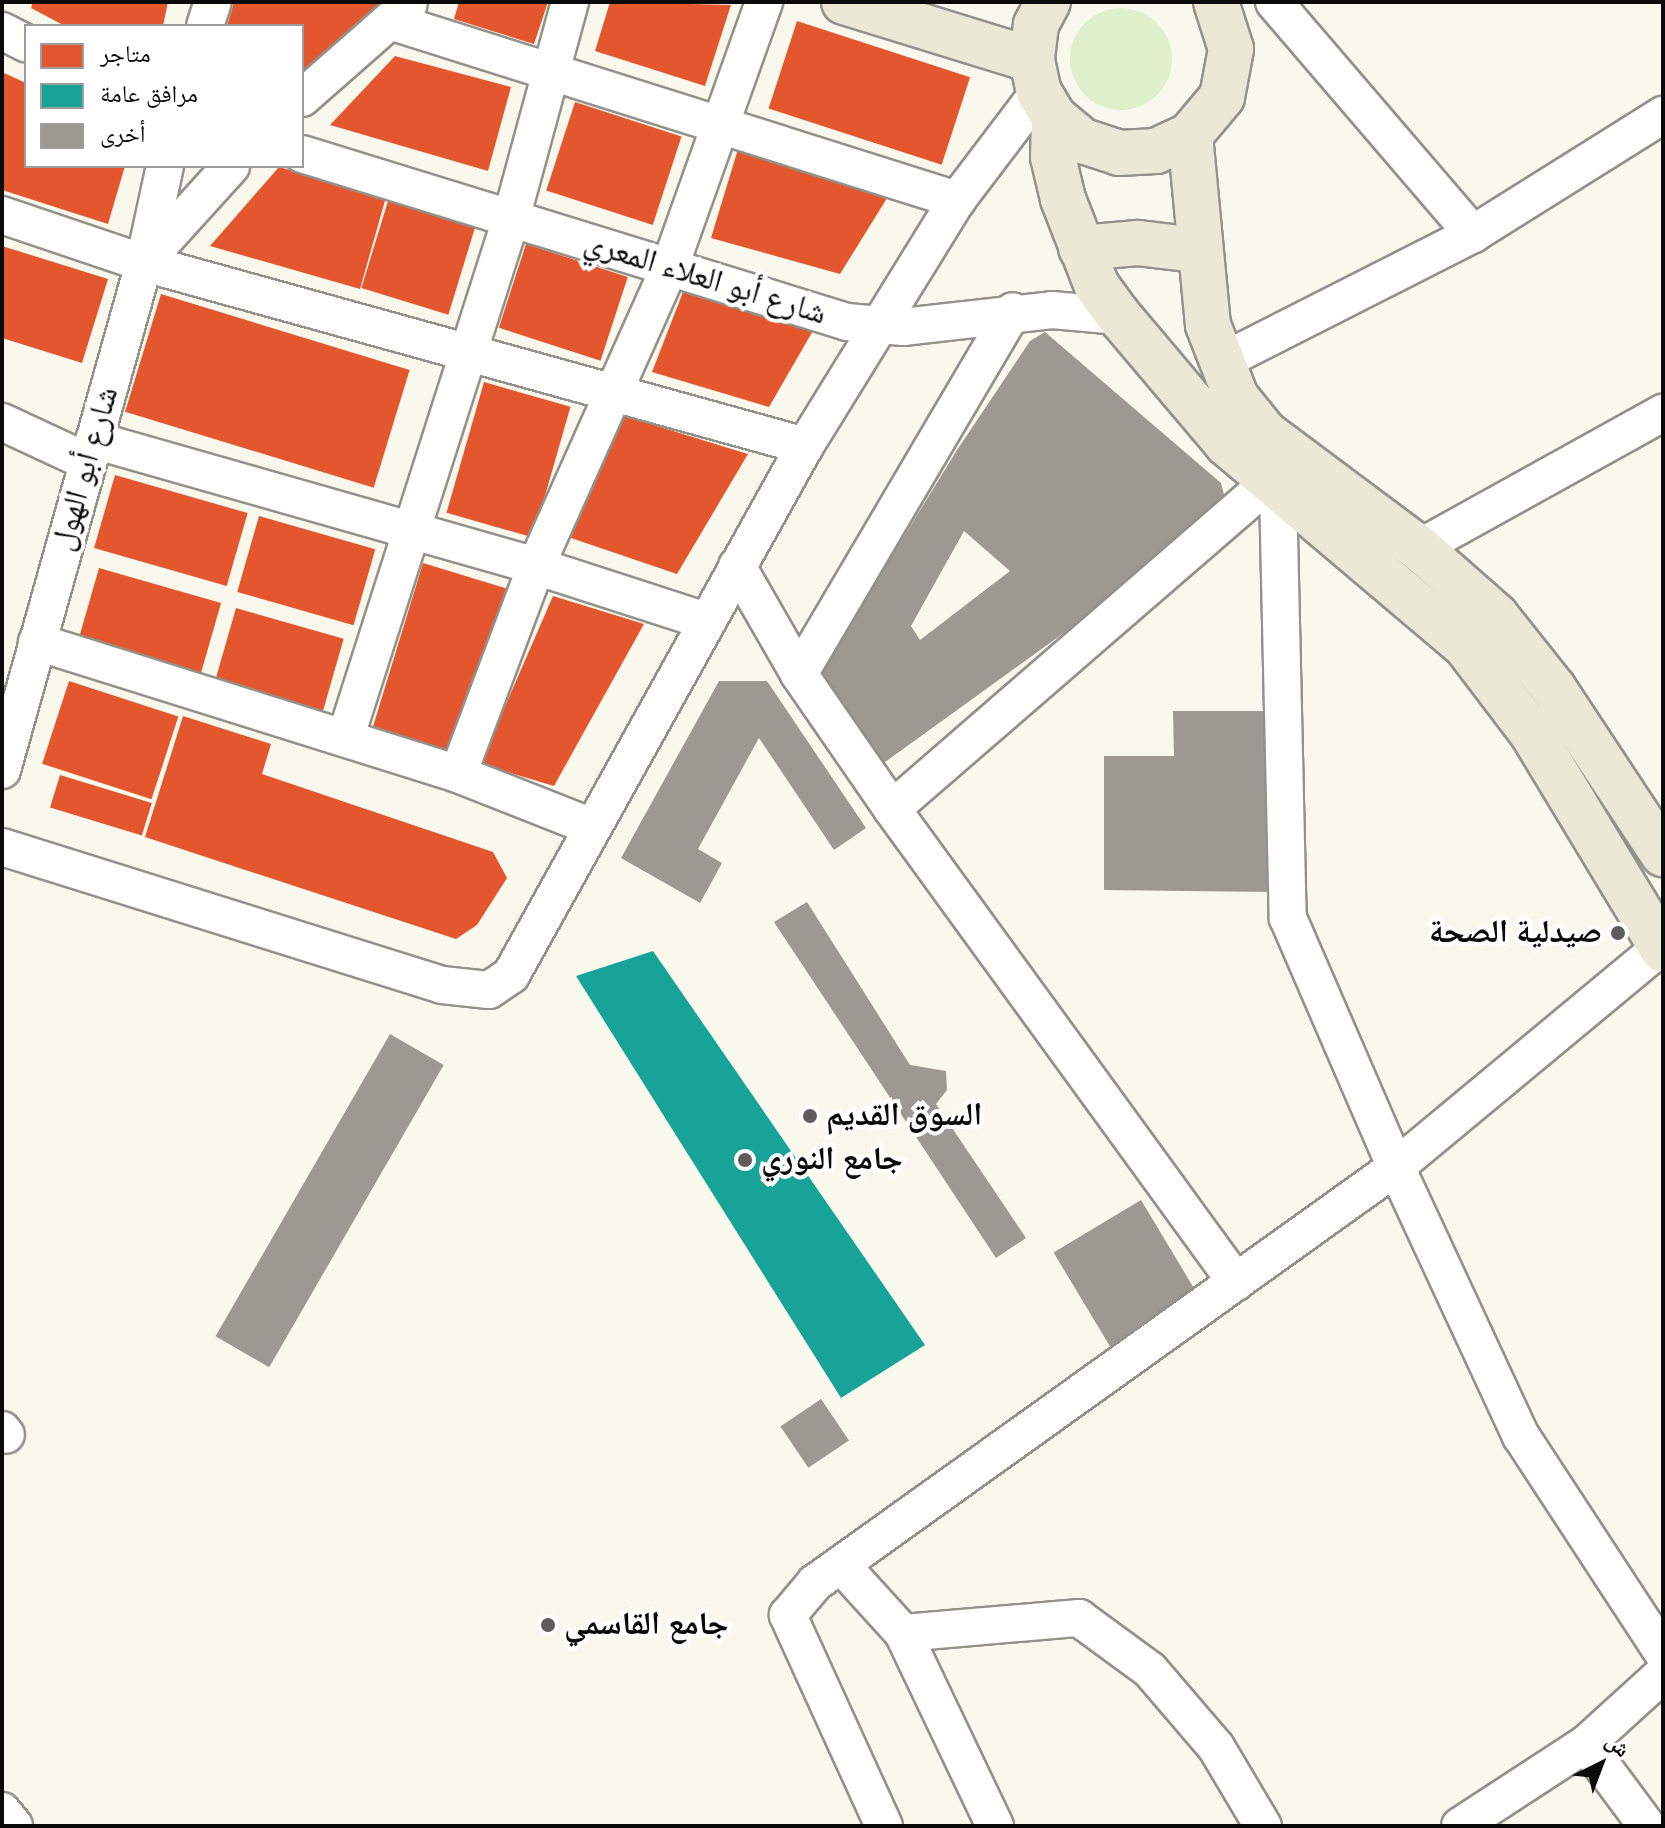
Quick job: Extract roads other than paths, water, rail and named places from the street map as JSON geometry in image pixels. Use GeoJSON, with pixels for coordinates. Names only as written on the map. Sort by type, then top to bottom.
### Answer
{"type":"FeatureCollection","features":[{"type":"Feature","properties":{"kind":"main road"},"geometry":{"type":"LineString","coordinates":[[844,2],[1042,90],[1083,141],[1119,153],[1156,151],[1190,135],[1222,97],[1230,74],[1227,25],[1216,2]]}},
{"type":"Feature","properties":{"kind":"main road"},"geometry":{"type":"LineString","coordinates":[[1048,2],[1036,25],[1053,157],[1081,248],[1119,316],[1188,404],[1273,486],[1397,582],[1465,645],[1532,733],[1662,948]]}},
{"type":"Feature","properties":{"kind":"main road"},"geometry":{"type":"LineString","coordinates":[[1190,135],[1197,250],[1219,363],[1236,397],[1265,433],[1462,582],[1526,650],[1663,854]]}},
{"type":"Feature","properties":{"kind":"main road"},"geometry":{"type":"LineString","coordinates":[[1081,248],[1138,243],[1197,250]]}},
{"type":"Feature","properties":{"kind":"street"},"geometry":{"type":"LineString","coordinates":[[206,24],[213,2]]}},
{"type":"Feature","properties":{"kind":"street"},"geometry":{"type":"LineString","coordinates":[[346,736],[511,219],[570,2]]}},
{"type":"Feature","properties":{"kind":"street"},"geometry":{"type":"LineString","coordinates":[[458,774],[536,566],[609,392],[669,269],[764,2]]}},
{"type":"Feature","properties":{"kind":"street"},"geometry":{"type":"LineString","coordinates":[[1281,4],[1473,234]]}},
{"type":"Feature","properties":{"kind":"street"},"geometry":{"type":"LineString","coordinates":[[304,96],[401,11],[552,70],[957,200]]}},
{"type":"Feature","properties":{"kind":"street"},"geometry":{"type":"LineString","coordinates":[[2,31],[24,42]]}},
{"type":"Feature","properties":{"kind":"street"},"geometry":{"type":"LineString","coordinates":[[2,847],[442,985],[489,990],[511,975],[526,956],[590,826],[805,446],[957,200],[1042,90]]}},
{"type":"Feature","properties":{"kind":"street"},"geometry":{"type":"LineString","coordinates":[[1219,363],[1473,234],[1663,115]]}},
{"type":"Feature","properties":{"kind":"street","name":"شارع أبو العلاء المعري"},"geometry":{"type":"LineString","coordinates":[[304,155],[818,315],[877,327],[1013,311],[1119,316]]}},
{"type":"Feature","properties":{"kind":"street","name":"شارع أبو الهول"},"geometry":{"type":"LineString","coordinates":[[2,770],[144,263],[165,168]]}},
{"type":"Feature","properties":{"kind":"street"},"geometry":{"type":"LineString","coordinates":[[144,263],[229,168]]}},
{"type":"Feature","properties":{"kind":"street"},"geometry":{"type":"LineString","coordinates":[[2,215],[144,263],[805,446]]}},
{"type":"Feature","properties":{"kind":"street"},"geometry":{"type":"LineString","coordinates":[[799,674],[1013,311]]}},
{"type":"Feature","properties":{"kind":"street"},"geometry":{"type":"LineString","coordinates":[[1419,548],[1663,413]]}},
{"type":"Feature","properties":{"kind":"street"},"geometry":{"type":"LineString","coordinates":[[2,422],[91,451],[411,530],[536,566],[706,621]]}},
{"type":"Feature","properties":{"kind":"street"},"geometry":{"type":"LineString","coordinates":[[892,809],[1273,486]]}},
{"type":"Feature","properties":{"kind":"street"},"geometry":{"type":"LineString","coordinates":[[1273,486],[1288,918],[1396,1167],[1521,1436],[1663,1653]]}},
{"type":"Feature","properties":{"kind":"street"},"geometry":{"type":"LineString","coordinates":[[737,566],[799,674],[892,809],[1236,1282]]}},
{"type":"Feature","properties":{"kind":"street"},"geometry":{"type":"LineString","coordinates":[[37,642],[346,736],[458,774],[590,826]]}},
{"type":"Feature","properties":{"kind":"street"},"geometry":{"type":"LineString","coordinates":[[884,1826],[788,1615],[815,1583],[843,1567],[1396,1167],[1662,948]]}},
{"type":"Feature","properties":{"kind":"street"},"geometry":{"type":"LineString","coordinates":[[843,1567],[903,1633],[995,1826]]}},
{"type":"Feature","properties":{"kind":"street"},"geometry":{"type":"LineString","coordinates":[[903,1633],[1079,1618],[1150,1670],[1216,1747],[1263,1826]]}},
{"type":"Feature","properties":{"kind":"street"},"geometry":{"type":"LineString","coordinates":[[1460,1826],[1586,1744],[1663,1674]]}},
{"type":"Feature","properties":{"kind":"street"},"geometry":{"type":"LineString","coordinates":[[1586,1744],[1647,1826]]}},
{"type":"Feature","properties":{"kind":"street"},"geometry":{"type":"LineString","coordinates":[[2,1811],[14,1826]]}},
{"type":"Feature","properties":{"kind":"place","name":"صيدلية الصحة"},"geometry":{"type":"Point","coordinates":[1618,933]}},
{"type":"Feature","properties":{"kind":"place","name":"السوق القديم"},"geometry":{"type":"Point","coordinates":[810,1116]}},
{"type":"Feature","properties":{"kind":"place","name":"جامع النوري"},"geometry":{"type":"Point","coordinates":[745,1160]}},
{"type":"Feature","properties":{"kind":"place","name":"جامع القاسمي"},"geometry":{"type":"Point","coordinates":[548,1625]}}]}
